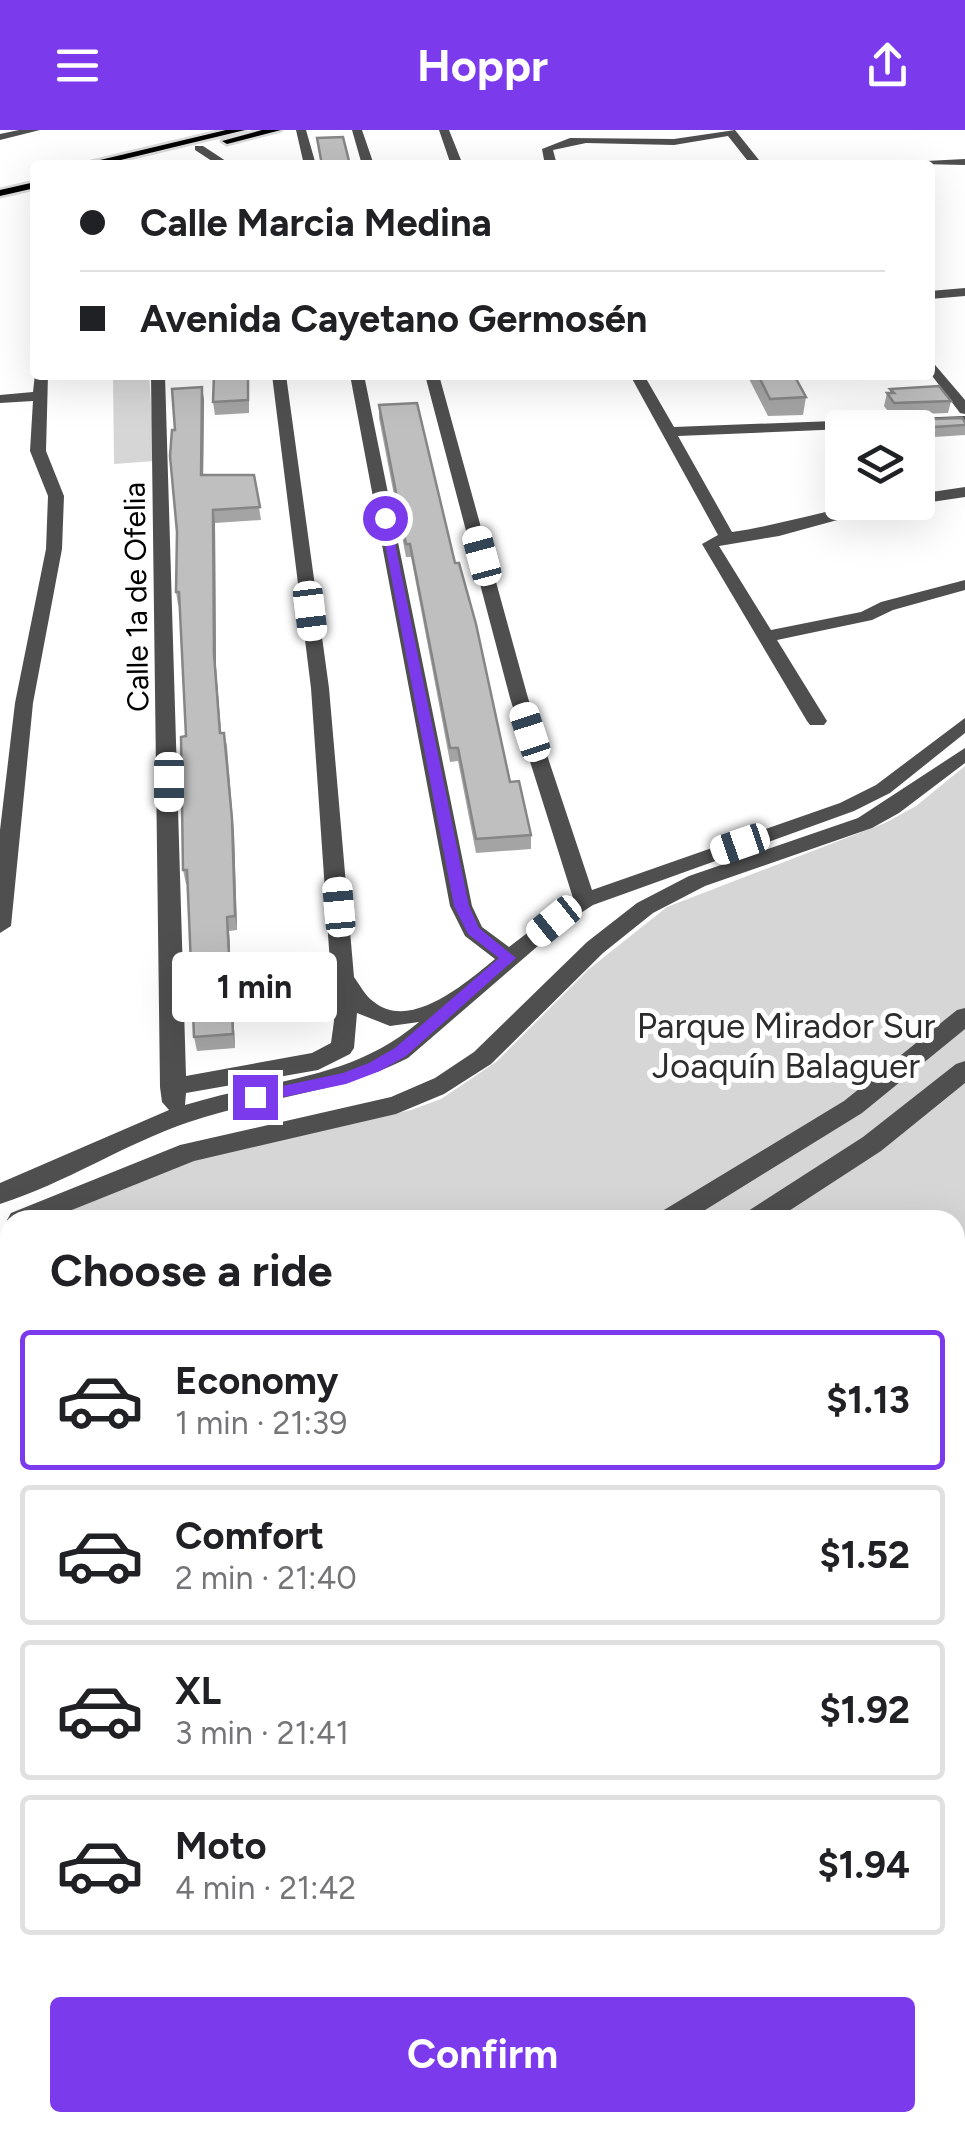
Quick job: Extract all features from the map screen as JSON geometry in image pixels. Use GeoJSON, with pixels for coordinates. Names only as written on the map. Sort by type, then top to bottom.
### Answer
{"type":"FeatureCollection","features":[{"type":"Feature","properties":{"kind":"main road"},"geometry":{"type":"LineString","coordinates":[[107,160],[240,130]]}},
{"type":"Feature","properties":{"kind":"main road"},"geometry":{"type":"LineString","coordinates":[[151,160],[276,130]]}},
{"type":"Feature","properties":{"kind":"main road"},"geometry":{"type":"LineString","coordinates":[[0,184],[30,177]]}},
{"type":"Feature","properties":{"kind":"main road"},"geometry":{"type":"LineString","coordinates":[[0,193],[30,186]]}},
{"type":"Feature","properties":{"kind":"street"},"geometry":{"type":"LineString","coordinates":[[0,137],[34,130]]}},
{"type":"Feature","properties":{"kind":"street"},"geometry":{"type":"LineString","coordinates":[[302,130],[309,160]]}},
{"type":"Feature","properties":{"kind":"street"},"geometry":{"type":"LineString","coordinates":[[357,130],[366,160]]}},
{"type":"Feature","properties":{"kind":"street"},"geometry":{"type":"LineString","coordinates":[[444,130],[455,160]]}},
{"type":"Feature","properties":{"kind":"street"},"geometry":{"type":"LineString","coordinates":[[551,160],[548,145],[613,139],[668,142],[729,131],[749,160]]}},
{"type":"Feature","properties":{"kind":"street"},"geometry":{"type":"LineString","coordinates":[[200,148],[218,160]]}},
{"type":"Feature","properties":{"kind":"street"},"geometry":{"type":"LineString","coordinates":[[935,164],[965,162]]}},
{"type":"Feature","properties":{"kind":"street"},"geometry":{"type":"LineString","coordinates":[[935,294],[965,292]]}},
{"type":"Feature","properties":{"kind":"street"},"geometry":{"type":"LineString","coordinates":[[935,370],[965,410]]}},
{"type":"Feature","properties":{"kind":"street"},"geometry":{"type":"LineString","coordinates":[[0,926],[24,703],[54,549],[56,496],[38,452],[42,380]]}},
{"type":"Feature","properties":{"kind":"street","name":"Calle 1a de Ofelia"},"geometry":{"type":"LineString","coordinates":[[158,380],[169,715],[172,1087],[176,1116]]}},
{"type":"Feature","properties":{"kind":"street"},"geometry":{"type":"LineString","coordinates":[[172,1087],[318,1062],[342,1048],[346,980],[320,688],[280,380]]}},
{"type":"Feature","properties":{"kind":"street"},"geometry":{"type":"LineString","coordinates":[[358,380],[462,906],[473,930],[508,958]]}},
{"type":"Feature","properties":{"kind":"street"},"geometry":{"type":"LineString","coordinates":[[433,380],[520,698],[585,900]]}},
{"type":"Feature","properties":{"kind":"street"},"geometry":{"type":"LineString","coordinates":[[640,380],[726,535]]}},
{"type":"Feature","properties":{"kind":"street"},"geometry":{"type":"LineString","coordinates":[[0,399],[40,396]]}},
{"type":"Feature","properties":{"kind":"street"},"geometry":{"type":"LineString","coordinates":[[668,432],[965,420]]}},
{"type":"Feature","properties":{"kind":"street"},"geometry":{"type":"LineString","coordinates":[[935,496],[965,492]]}},
{"type":"Feature","properties":{"kind":"street"},"geometry":{"type":"LineString","coordinates":[[817,721],[710,544],[726,535],[778,532],[825,517]]}},
{"type":"Feature","properties":{"kind":"street"},"geometry":{"type":"LineString","coordinates":[[768,636],[866,616],[897,602],[965,585]]}},
{"type":"Feature","properties":{"kind":"street"},"geometry":{"type":"LineString","coordinates":[[0,706],[24,703]]}},
{"type":"Feature","properties":{"kind":"street"},"geometry":{"type":"LineString","coordinates":[[0,1194],[176,1116],[346,1078],[374,1067],[400,1052],[508,958],[585,900],[847,807],[884,788],[965,724]]}},
{"type":"Feature","properties":{"kind":"street"},"geometry":{"type":"LineString","coordinates":[[44,1210],[164,1160],[240,1139],[358,1115],[432,1090],[485,1056],[577,963],[648,906],[692,885],[871,820],[906,800],[965,754]]}},
{"type":"Feature","properties":{"kind":"street"},"geometry":{"type":"LineString","coordinates":[[346,980],[357,1004],[379,1018],[412,1016],[458,1004]]}},
{"type":"Feature","properties":{"kind":"street"},"geometry":{"type":"LineString","coordinates":[[684,1210],[853,1106],[965,1016]]}},
{"type":"Feature","properties":{"kind":"street"},"geometry":{"type":"LineString","coordinates":[[770,1210],[872,1144],[965,1070]]}},
{"type":"Feature","properties":{"kind":"green space"},"geometry":{"type":"Polygon","coordinates":[[[113,380],[149,380],[155,461],[114,464],[113,380]]]}},
{"type":"Feature","properties":{"kind":"green space","name":"Parque Mirador Sur Joaquín Balaguer"},"geometry":{"type":"Polygon","coordinates":[[[965,766],[965,1210],[72,1210],[192,1159],[411,1110],[441,1099],[496,1062],[589,969],[667,907],[885,823],[916,806],[965,766]]]}},
{"type":"Feature","properties":{"kind":"building"},"geometry":{"type":"Polygon","coordinates":[[[343,137],[349,160],[321,160],[317,138],[343,137]]]}},
{"type":"Feature","properties":{"kind":"building"},"geometry":{"type":"Polygon","coordinates":[[[214,380],[248,380],[248,400],[213,402],[214,380]]]}},
{"type":"Feature","properties":{"kind":"building"},"geometry":{"type":"Polygon","coordinates":[[[760,380],[797,380],[806,397],[770,399],[760,380]]]}},
{"type":"Feature","properties":{"kind":"building"},"geometry":{"type":"Polygon","coordinates":[[[939,386],[951,401],[894,403],[887,393],[894,393],[890,389],[939,386]]]}},
{"type":"Feature","properties":{"kind":"building"},"geometry":{"type":"Polygon","coordinates":[[[202,387],[201,475],[254,475],[260,507],[213,510],[214,654],[232,819],[235,916],[227,917],[233,1034],[194,1037],[187,870],[183,870],[181,737],[186,736],[170,456],[175,430],[172,389],[202,387]]]}},
{"type":"Feature","properties":{"kind":"building"},"geometry":{"type":"Polygon","coordinates":[[[417,403],[455,563],[459,563],[476,624],[510,782],[519,781],[531,835],[476,839],[458,748],[450,748],[379,405],[417,403]]]}},
{"type":"Feature","properties":{"kind":"building"},"geometry":{"type":"Polygon","coordinates":[[[962,418],[965,425],[935,427],[935,419],[962,418]]]}},
{"type":"Feature","properties":{"kind":"route"},"geometry":{"type":"LineString","coordinates":[[255,1097],[346,1078],[374,1067],[400,1052],[508,958],[473,930],[462,906],[385,518]]}}]}
